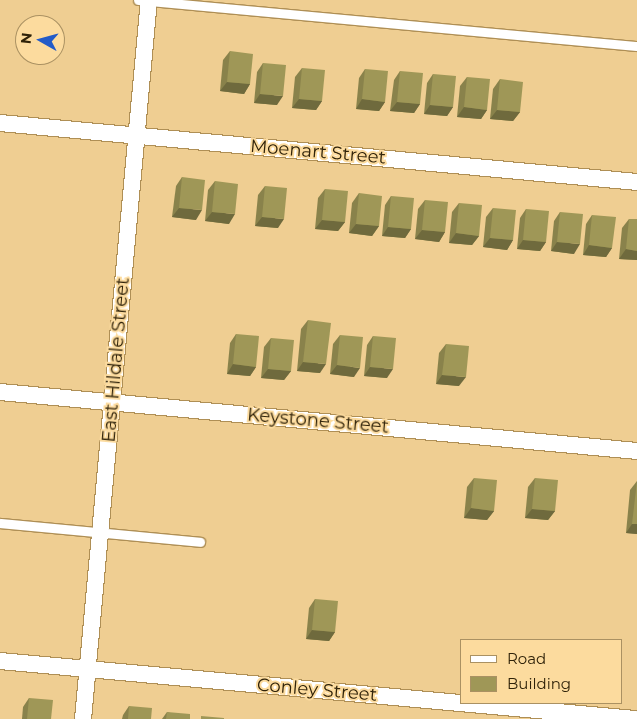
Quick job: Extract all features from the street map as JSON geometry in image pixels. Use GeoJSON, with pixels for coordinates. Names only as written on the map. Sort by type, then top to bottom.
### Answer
{"type":"FeatureCollection","features":[{"type":"Feature","properties":{"kind":"street","name":"East Hildale Street"},"geometry":{"type":"LineString","coordinates":[[83,719],[137,136],[146,0]]}},
{"type":"Feature","properties":{"kind":"street","name":"Moenart Street"},"geometry":{"type":"LineString","coordinates":[[0,123],[637,182]]}},
{"type":"Feature","properties":{"kind":"street","name":"Keystone Street"},"geometry":{"type":"LineString","coordinates":[[0,392],[637,450]]}},
{"type":"Feature","properties":{"kind":"street","name":"Conley Street"},"geometry":{"type":"LineString","coordinates":[[0,661],[460,703]]}},
{"type":"Feature","properties":{"kind":"street","name":"Conley Street"},"geometry":{"type":"LineString","coordinates":[[470,704],[634,719]]}},
{"type":"Feature","properties":{"kind":"lane"},"geometry":{"type":"LineString","coordinates":[[146,0],[637,46]]}},
{"type":"Feature","properties":{"kind":"lane"},"geometry":{"type":"LineString","coordinates":[[0,523],[200,542]]}},
{"type":"Feature","properties":{"kind":"building"},"geometry":{"type":"Polygon","coordinates":[[[230,51],[253,54],[250,84],[227,82],[230,51]]]}},
{"type":"Feature","properties":{"kind":"building"},"geometry":{"type":"Polygon","coordinates":[[[263,63],[286,65],[283,96],[260,94],[263,63]]]}},
{"type":"Feature","properties":{"kind":"building"},"geometry":{"type":"Polygon","coordinates":[[[302,68],[325,70],[322,101],[299,99],[302,68]]]}},
{"type":"Feature","properties":{"kind":"building"},"geometry":{"type":"Polygon","coordinates":[[[365,69],[388,71],[385,102],[362,99],[365,69]]]}},
{"type":"Feature","properties":{"kind":"building"},"geometry":{"type":"Polygon","coordinates":[[[400,71],[423,73],[420,104],[397,102],[400,71]]]}},
{"type":"Feature","properties":{"kind":"building"},"geometry":{"type":"Polygon","coordinates":[[[433,74],[456,76],[453,107],[430,105],[433,74]]]}},
{"type":"Feature","properties":{"kind":"building"},"geometry":{"type":"Polygon","coordinates":[[[467,77],[490,79],[487,110],[464,107],[467,77]]]}},
{"type":"Feature","properties":{"kind":"building"},"geometry":{"type":"Polygon","coordinates":[[[500,79],[523,82],[520,112],[497,110],[500,79]]]}},
{"type":"Feature","properties":{"kind":"building"},"geometry":{"type":"Polygon","coordinates":[[[182,177],[205,180],[202,210],[179,208],[182,177]]]}},
{"type":"Feature","properties":{"kind":"building"},"geometry":{"type":"Polygon","coordinates":[[[215,181],[238,184],[235,214],[212,212],[215,181]]]}},
{"type":"Feature","properties":{"kind":"building"},"geometry":{"type":"Polygon","coordinates":[[[265,186],[287,188],[284,219],[262,217],[265,186]]]}},
{"type":"Feature","properties":{"kind":"building"},"geometry":{"type":"Polygon","coordinates":[[[325,189],[348,191],[345,222],[322,220],[325,189]]]}},
{"type":"Feature","properties":{"kind":"building"},"geometry":{"type":"Polygon","coordinates":[[[359,193],[382,196],[379,226],[356,224],[359,193]]]}},
{"type":"Feature","properties":{"kind":"building"},"geometry":{"type":"Polygon","coordinates":[[[391,196],[414,198],[411,229],[388,227],[391,196]]]}},
{"type":"Feature","properties":{"kind":"building"},"geometry":{"type":"Polygon","coordinates":[[[425,200],[448,202],[445,232],[422,230],[425,200]]]}},
{"type":"Feature","properties":{"kind":"building"},"geometry":{"type":"Polygon","coordinates":[[[459,203],[482,205],[479,236],[456,233],[459,203]]]}},
{"type":"Feature","properties":{"kind":"building"},"geometry":{"type":"Polygon","coordinates":[[[493,208],[516,210],[513,240],[490,238],[493,208]]]}},
{"type":"Feature","properties":{"kind":"building"},"geometry":{"type":"Polygon","coordinates":[[[526,209],[549,211],[546,242],[523,240],[526,209]]]}},
{"type":"Feature","properties":{"kind":"building"},"geometry":{"type":"Polygon","coordinates":[[[560,212],[583,214],[580,244],[557,242],[560,212]]]}},
{"type":"Feature","properties":{"kind":"building"},"geometry":{"type":"Polygon","coordinates":[[[592,215],[616,217],[612,248],[589,245],[592,215]]]}},
{"type":"Feature","properties":{"kind":"building"},"geometry":{"type":"Polygon","coordinates":[[[629,219],[637,219],[637,251],[626,249],[629,219]]]}},
{"type":"Feature","properties":{"kind":"building"},"geometry":{"type":"Polygon","coordinates":[[[308,320],[331,323],[326,364],[303,362],[308,320]]]}},
{"type":"Feature","properties":{"kind":"building"},"geometry":{"type":"Polygon","coordinates":[[[236,334],[259,336],[256,367],[233,364],[236,334]]]}},
{"type":"Feature","properties":{"kind":"building"},"geometry":{"type":"Polygon","coordinates":[[[340,335],[363,337],[360,368],[337,365],[340,335]]]}},
{"type":"Feature","properties":{"kind":"building"},"geometry":{"type":"Polygon","coordinates":[[[373,336],[396,338],[393,369],[370,367],[373,336]]]}},
{"type":"Feature","properties":{"kind":"building"},"geometry":{"type":"Polygon","coordinates":[[[271,338],[294,340],[291,371],[268,369],[271,338]]]}},
{"type":"Feature","properties":{"kind":"building"},"geometry":{"type":"Polygon","coordinates":[[[446,344],[469,346],[466,377],[442,375],[446,344]]]}},
{"type":"Feature","properties":{"kind":"building"},"geometry":{"type":"Polygon","coordinates":[[[474,478],[497,480],[494,511],[471,508],[474,478]]]}},
{"type":"Feature","properties":{"kind":"building"},"geometry":{"type":"Polygon","coordinates":[[[535,478],[558,480],[555,511],[532,509],[535,478]]]}},
{"type":"Feature","properties":{"kind":"building"},"geometry":{"type":"Polygon","coordinates":[[[637,481],[637,524],[632,524],[637,481]]]}},
{"type":"Feature","properties":{"kind":"building"},"geometry":{"type":"Polygon","coordinates":[[[315,599],[338,601],[335,632],[312,630],[315,599]]]}},
{"type":"Feature","properties":{"kind":"building"},"geometry":{"type":"Polygon","coordinates":[[[29,698],[53,700],[51,719],[27,719],[29,698]]]}},
{"type":"Feature","properties":{"kind":"building"},"geometry":{"type":"Polygon","coordinates":[[[129,706],[152,708],[151,719],[128,719],[129,706]]]}},
{"type":"Feature","properties":{"kind":"building"},"geometry":{"type":"Polygon","coordinates":[[[167,712],[190,714],[190,719],[166,719],[167,712]]]}},
{"type":"Feature","properties":{"kind":"building"},"geometry":{"type":"Polygon","coordinates":[[[201,716],[224,718],[224,719],[201,719],[201,716]]]}}]}
